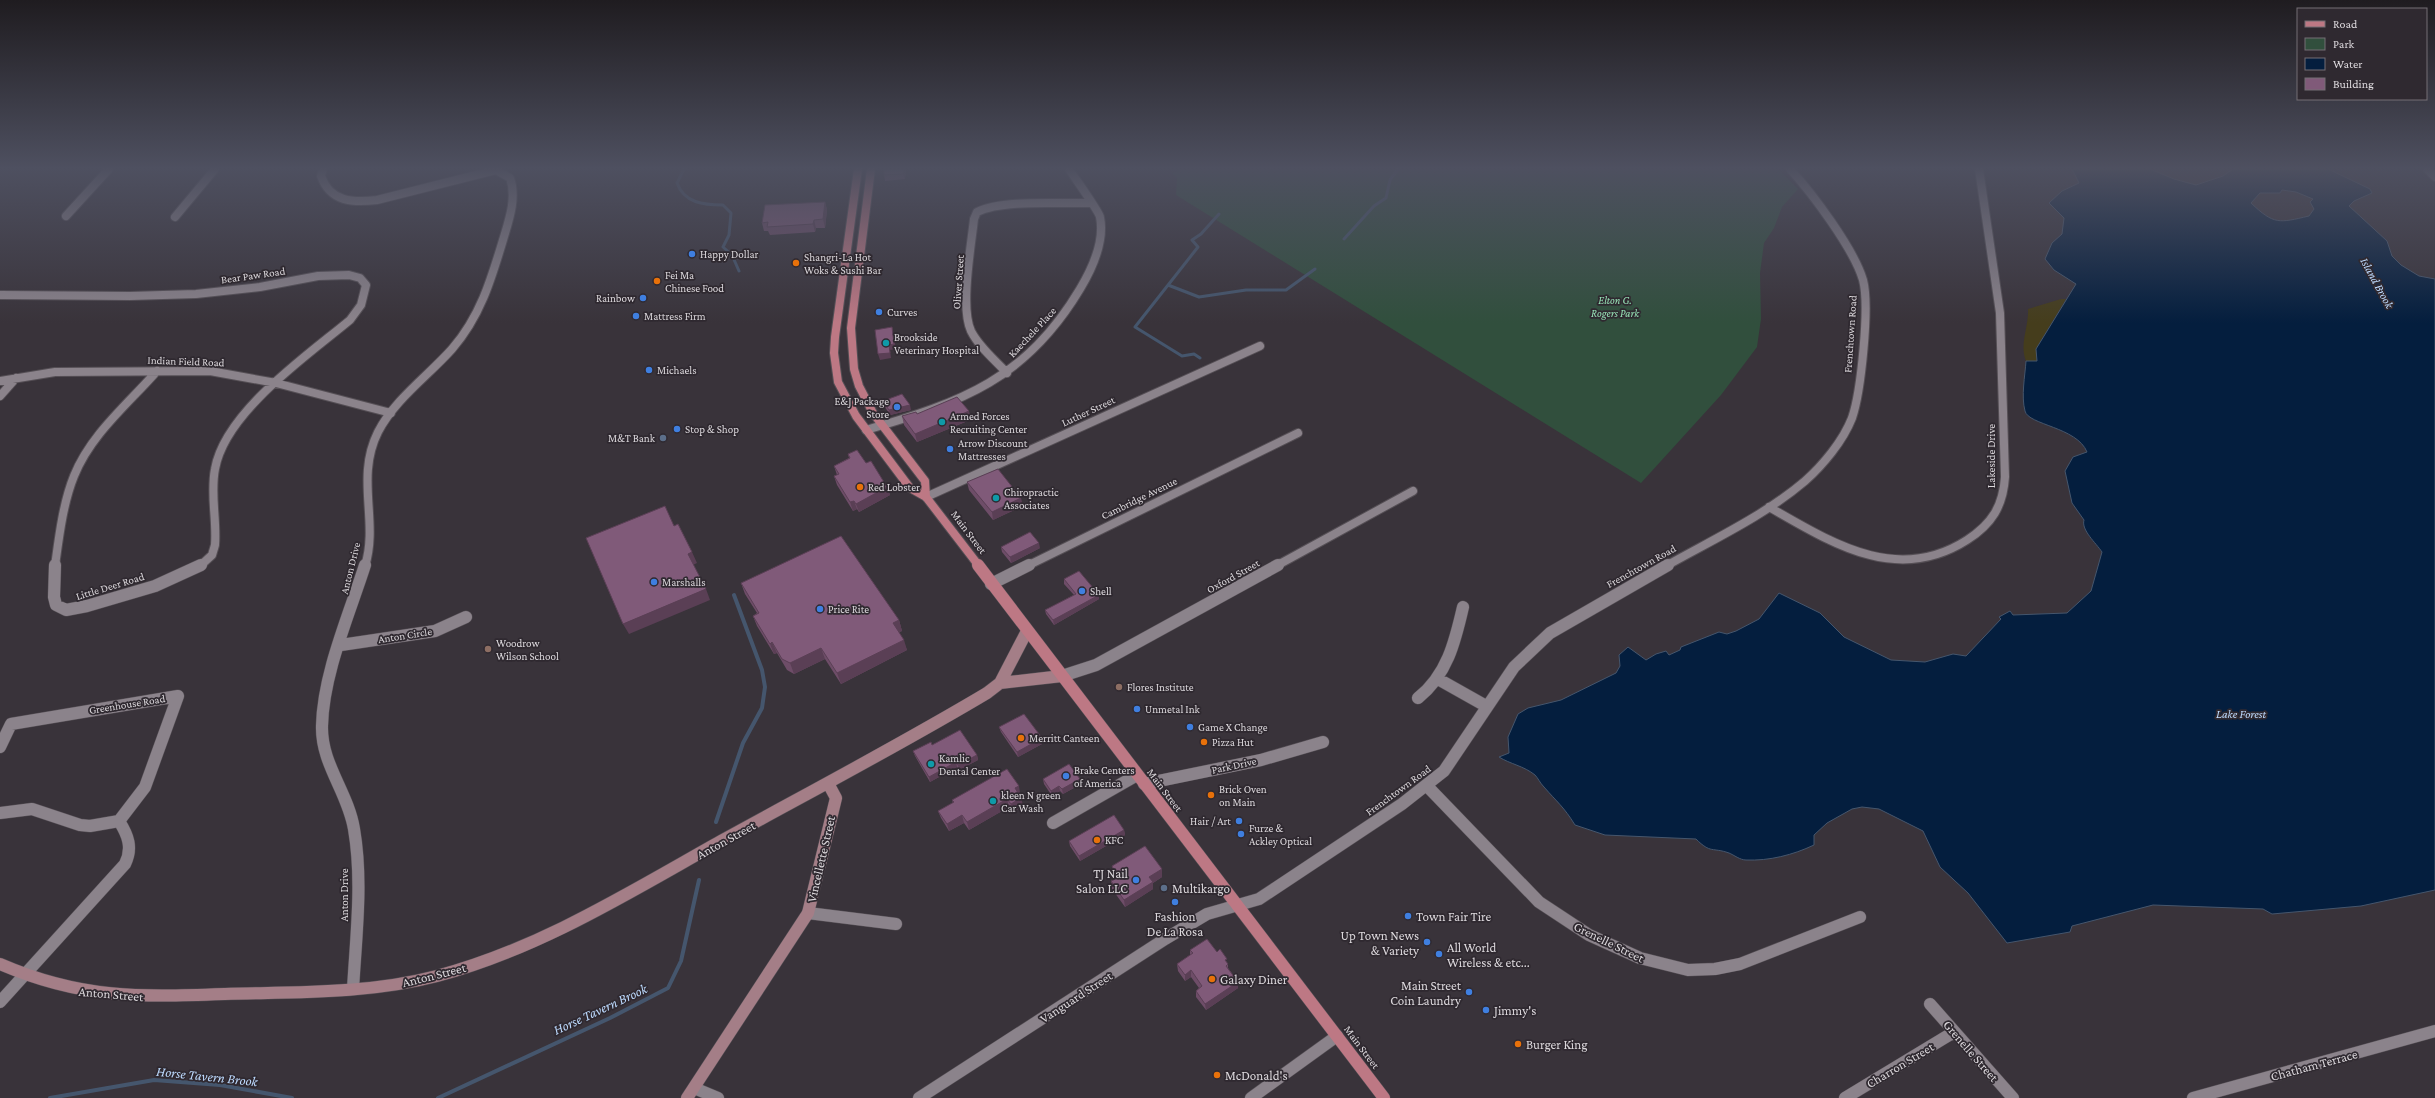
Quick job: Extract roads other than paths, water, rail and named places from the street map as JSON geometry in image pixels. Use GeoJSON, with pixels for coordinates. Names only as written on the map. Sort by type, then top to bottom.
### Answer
{"type":"FeatureCollection","features":[{"type":"Feature","properties":{"kind":"main road","name":"Main Street"},"geometry":{"type":"LineString","coordinates":[[851,220],[834,348],[838,382],[866,430],[910,488],[926,497],[1384,1098]]}},
{"type":"Feature","properties":{"kind":"main road","name":"Main Street"},"geometry":{"type":"LineString","coordinates":[[864,220],[851,345],[854,369],[859,386],[882,425],[925,481],[926,497]]}},
{"type":"Feature","properties":{"kind":"main road"},"geometry":{"type":"LineString","coordinates":[[844,271],[858,271]]}},
{"type":"Feature","properties":{"kind":"main road"},"geometry":{"type":"LineString","coordinates":[[834,348],[851,345]]}},
{"type":"Feature","properties":{"kind":"street","name":"Anton Drive"},"geometry":{"type":"LineString","coordinates":[[353,990],[356,878],[354,826],[327,764],[322,744],[322,723],[326,696],[369,550],[367,463],[377,434],[391,413],[464,335],[484,299],[508,220]]}},
{"type":"Feature","properties":{"kind":"street","name":"Oliver Street"},"geometry":{"type":"LineString","coordinates":[[974,220],[967,316],[971,331],[1007,373]]}},
{"type":"Feature","properties":{"kind":"street","name":"Kaechele Place"},"geometry":{"type":"LineString","coordinates":[[866,430],[951,399],[1007,373],[1021,361],[1064,314],[1089,277],[1096,258],[1101,226],[1100,220]]}},
{"type":"Feature","properties":{"kind":"street","name":"Frenchtown Road"},"geometry":{"type":"LineString","coordinates":[[1236,904],[1259,898],[1427,786],[1444,771],[1486,706],[1521,658],[1550,633],[1769,507],[1805,481],[1832,452],[1852,418],[1860,373],[1866,294],[1862,278],[1840,236],[1829,220]]}},
{"type":"Feature","properties":{"kind":"street","name":"Lakeside Drive"},"geometry":{"type":"LineString","coordinates":[[1769,507],[1841,545],[1860,553],[1888,561],[1925,558],[1938,554],[1981,531],[1992,521],[2003,496],[2005,465],[2002,353],[1997,290],[1987,220]]}},
{"type":"Feature","properties":{"kind":"street","name":"Bear Paw Road"},"geometry":{"type":"LineString","coordinates":[[0,295],[170,295],[258,287],[338,273],[361,277],[365,281],[367,288],[356,313],[276,383]]}},
{"type":"Feature","properties":{"kind":"street","name":"Luther Street"},"geometry":{"type":"LineString","coordinates":[[926,497],[1260,346]]}},
{"type":"Feature","properties":{"kind":"street","name":"Little Deer Road"},"geometry":{"type":"LineString","coordinates":[[157,371],[104,427],[74,477],[67,497],[52,589],[55,605],[60,609],[71,610],[87,606],[190,574],[207,562],[214,547],[213,482],[217,458],[238,421],[276,383]]}},
{"type":"Feature","properties":{"kind":"street","name":"Indian Field Road"},"geometry":{"type":"LineString","coordinates":[[0,381],[55,372],[210,371],[276,383],[391,413]]}},
{"type":"Feature","properties":{"kind":"street"},"geometry":{"type":"LineString","coordinates":[[0,396],[16,378]]}},
{"type":"Feature","properties":{"kind":"street","name":"Cambridge Avenue"},"geometry":{"type":"LineString","coordinates":[[991,584],[1298,433]]}},
{"type":"Feature","properties":{"kind":"street","name":"Oxford Street"},"geometry":{"type":"LineString","coordinates":[[1062,676],[1096,665],[1414,491]]}},
{"type":"Feature","properties":{"kind":"street"},"geometry":{"type":"LineString","coordinates":[[1418,698],[1428,691],[1438,679],[1458,633],[1463,607]]}},
{"type":"Feature","properties":{"kind":"street","name":"Anton Circle"},"geometry":{"type":"LineString","coordinates":[[341,645],[435,631],[466,617]]}},
{"type":"Feature","properties":{"kind":"street"},"geometry":{"type":"LineString","coordinates":[[1000,683],[1027,631]]}},
{"type":"Feature","properties":{"kind":"street"},"geometry":{"type":"LineString","coordinates":[[829,785],[948,716],[1000,683],[1062,676]]}},
{"type":"Feature","properties":{"kind":"street"},"geometry":{"type":"LineString","coordinates":[[1438,679],[1486,706]]}},
{"type":"Feature","properties":{"kind":"street","name":"Greenhouse Road"},"geometry":{"type":"LineString","coordinates":[[0,746],[12,724],[178,696],[145,787],[119,821]]}},
{"type":"Feature","properties":{"kind":"street","name":"Park Drive"},"geometry":{"type":"LineString","coordinates":[[1053,823],[1141,779],[1261,760],[1323,742]]}},
{"type":"Feature","properties":{"kind":"street","name":"Anton Street"},"geometry":{"type":"LineString","coordinates":[[0,964],[25,977],[81,992],[144,997],[353,990],[396,985],[435,977],[490,960],[582,920],[740,831],[829,785]]}},
{"type":"Feature","properties":{"kind":"street","name":"Vincellette Street"},"geometry":{"type":"LineString","coordinates":[[691,1093],[808,913],[836,798],[829,785]]}},
{"type":"Feature","properties":{"kind":"street","name":"Grenelle Street"},"geometry":{"type":"LineString","coordinates":[[1427,786],[1539,902],[1589,935],[1640,958],[1688,970],[1715,969],[1740,964],[1860,916]]}},
{"type":"Feature","properties":{"kind":"street"},"geometry":{"type":"LineString","coordinates":[[0,813],[32,809],[43,811],[80,825],[90,826],[119,821],[127,833],[131,848],[129,858],[115,877],[25,977],[0,1002]]}},
{"type":"Feature","properties":{"kind":"street","name":"Vanguard Street"},"geometry":{"type":"LineString","coordinates":[[919,1098],[1165,939],[1207,914],[1236,904]]}},
{"type":"Feature","properties":{"kind":"street"},"geometry":{"type":"LineString","coordinates":[[808,913],[896,924]]}},
{"type":"Feature","properties":{"kind":"street","name":"Grenelle Street"},"geometry":{"type":"LineString","coordinates":[[1930,1004],[2013,1098]]}},
{"type":"Feature","properties":{"kind":"street","name":"Chatham Terrace"},"geometry":{"type":"LineString","coordinates":[[2193,1098],[2435,1031]]}},
{"type":"Feature","properties":{"kind":"street","name":"Charron Street"},"geometry":{"type":"LineString","coordinates":[[1845,1098],[1954,1032]]}},
{"type":"Feature","properties":{"kind":"street"},"geometry":{"type":"LineString","coordinates":[[1251,1098],[1337,1036]]}},
{"type":"Feature","properties":{"kind":"street"},"geometry":{"type":"LineString","coordinates":[[691,1093],[718,1098]]}},
{"type":"Feature","properties":{"kind":"water","name":"Lake Forest"},"geometry":{"type":"Polygon","coordinates":[[[2064,220],[2364,220],[2387,241],[2392,256],[2401,265],[2419,276],[2435,279],[2435,890],[2361,906],[2272,914],[2263,909],[2153,905],[2072,926],[2070,932],[2007,943],[1968,893],[1940,867],[1923,831],[1879,809],[1862,807],[1852,809],[1827,823],[1814,835],[1814,845],[1798,852],[1781,857],[1744,860],[1723,851],[1705,847],[1696,839],[1605,835],[1575,825],[1564,809],[1535,775],[1526,769],[1499,757],[1509,753],[1508,737],[1518,714],[1528,708],[1561,700],[1616,673],[1620,666],[1619,655],[1628,647],[1646,660],[1656,654],[1666,651],[1669,655],[1680,650],[1681,647],[1719,632],[1727,634],[1736,631],[1759,619],[1779,593],[1820,613],[1844,637],[1891,660],[1925,662],[1953,654],[1966,656],[2001,619],[1999,617],[2010,611],[2013,615],[2067,613],[2091,591],[2102,552],[2087,532],[2084,520],[2072,503],[2065,471],[2073,457],[2087,452],[2082,444],[2074,437],[2028,416],[2025,411],[2023,399],[2026,361],[2037,361],[2036,349],[2076,284],[2054,270],[2045,259],[2052,243],[2062,234],[2064,220]]]}},
{"type":"Feature","properties":{"kind":"waterway","name":"Horse Tavern Brook"},"geometry":{"type":"LineString","coordinates":[[730,220],[729,235],[723,247],[732,255],[739,271]]}},
{"type":"Feature","properties":{"kind":"waterway"},"geometry":{"type":"LineString","coordinates":[[1168,285],[1198,247],[1192,240],[1201,234],[1213,220]]}},
{"type":"Feature","properties":{"kind":"waterway"},"geometry":{"type":"LineString","coordinates":[[1344,239],[1361,220]]}},
{"type":"Feature","properties":{"kind":"waterway"},"geometry":{"type":"LineString","coordinates":[[1168,285],[1199,297],[1246,290],[1286,290],[1315,269]]}},
{"type":"Feature","properties":{"kind":"waterway"},"geometry":{"type":"LineString","coordinates":[[1168,285],[1135,327],[1182,356],[1194,354],[1200,358]]}},
{"type":"Feature","properties":{"kind":"waterway","name":"Horse Tavern Brook"},"geometry":{"type":"LineString","coordinates":[[716,822],[743,743],[762,708],[765,687],[762,670],[734,595]]}},
{"type":"Feature","properties":{"kind":"waterway","name":"Horse Tavern Brook"},"geometry":{"type":"LineString","coordinates":[[438,1098],[610,1018],[668,988],[681,961],[699,880]]}},
{"type":"Feature","properties":{"kind":"waterway","name":"Horse Tavern Brook"},"geometry":{"type":"LineString","coordinates":[[50,1098],[154,1080],[220,1085],[292,1098]]}},
{"type":"Feature","properties":{"kind":"place","name":"Happy Dollar"},"geometry":{"type":"Point","coordinates":[692,254]}},
{"type":"Feature","properties":{"kind":"place","name":"Shangri-La Hot Woks & Sushi Bar"},"geometry":{"type":"Point","coordinates":[796,263]}},
{"type":"Feature","properties":{"kind":"place","name":"Fei Ma Chinese Food"},"geometry":{"type":"Point","coordinates":[657,281]}},
{"type":"Feature","properties":{"kind":"place","name":"Rainbow"},"geometry":{"type":"Point","coordinates":[643,298]}},
{"type":"Feature","properties":{"kind":"place","name":"Curves"},"geometry":{"type":"Point","coordinates":[879,312]}},
{"type":"Feature","properties":{"kind":"place","name":"Mattress Firm"},"geometry":{"type":"Point","coordinates":[636,316]}},
{"type":"Feature","properties":{"kind":"place","name":"Brookside Veterinary Hospital"},"geometry":{"type":"Point","coordinates":[886,343]}},
{"type":"Feature","properties":{"kind":"place","name":"Michaels"},"geometry":{"type":"Point","coordinates":[649,370]}},
{"type":"Feature","properties":{"kind":"place","name":"E&J Package Store"},"geometry":{"type":"Point","coordinates":[897,407]}},
{"type":"Feature","properties":{"kind":"place","name":"Armed Forces Recruiting Center"},"geometry":{"type":"Point","coordinates":[942,422]}},
{"type":"Feature","properties":{"kind":"place","name":"Stop & Shop"},"geometry":{"type":"Point","coordinates":[677,429]}},
{"type":"Feature","properties":{"kind":"place","name":"M&T Bank"},"geometry":{"type":"Point","coordinates":[663,438]}},
{"type":"Feature","properties":{"kind":"place","name":"Arrow Discount Mattresses"},"geometry":{"type":"Point","coordinates":[950,449]}},
{"type":"Feature","properties":{"kind":"place","name":"Red Lobster"},"geometry":{"type":"Point","coordinates":[860,487]}},
{"type":"Feature","properties":{"kind":"place","name":"Chiropractic Associates"},"geometry":{"type":"Point","coordinates":[996,498]}},
{"type":"Feature","properties":{"kind":"place","name":"Marshalls"},"geometry":{"type":"Point","coordinates":[654,582]}},
{"type":"Feature","properties":{"kind":"place","name":"Shell"},"geometry":{"type":"Point","coordinates":[1082,591]}},
{"type":"Feature","properties":{"kind":"place","name":"Price Rite"},"geometry":{"type":"Point","coordinates":[820,609]}},
{"type":"Feature","properties":{"kind":"place","name":"Woodrow Wilson School"},"geometry":{"type":"Point","coordinates":[488,649]}},
{"type":"Feature","properties":{"kind":"place","name":"Flores Institute"},"geometry":{"type":"Point","coordinates":[1119,687]}},
{"type":"Feature","properties":{"kind":"place","name":"Unmetal Ink"},"geometry":{"type":"Point","coordinates":[1137,709]}},
{"type":"Feature","properties":{"kind":"place","name":"Game X Change"},"geometry":{"type":"Point","coordinates":[1190,727]}},
{"type":"Feature","properties":{"kind":"place","name":"Merritt Canteen"},"geometry":{"type":"Point","coordinates":[1021,738]}},
{"type":"Feature","properties":{"kind":"place","name":"Pizza Hut"},"geometry":{"type":"Point","coordinates":[1204,742]}},
{"type":"Feature","properties":{"kind":"place","name":"Kamlic Dental Center"},"geometry":{"type":"Point","coordinates":[931,764]}},
{"type":"Feature","properties":{"kind":"place","name":"Brake Centers of America"},"geometry":{"type":"Point","coordinates":[1066,776]}},
{"type":"Feature","properties":{"kind":"place","name":"Brick Oven on Main"},"geometry":{"type":"Point","coordinates":[1211,795]}},
{"type":"Feature","properties":{"kind":"place","name":"kleen N green Car Wash"},"geometry":{"type":"Point","coordinates":[993,801]}},
{"type":"Feature","properties":{"kind":"place","name":"Hair / Art"},"geometry":{"type":"Point","coordinates":[1239,821]}},
{"type":"Feature","properties":{"kind":"place","name":"Furze & Ackley Optical"},"geometry":{"type":"Point","coordinates":[1241,834]}},
{"type":"Feature","properties":{"kind":"place","name":"KFC"},"geometry":{"type":"Point","coordinates":[1097,840]}},
{"type":"Feature","properties":{"kind":"place","name":"TJ Nail Salon LLC"},"geometry":{"type":"Point","coordinates":[1136,880]}},
{"type":"Feature","properties":{"kind":"place","name":"Multikargo"},"geometry":{"type":"Point","coordinates":[1164,888]}},
{"type":"Feature","properties":{"kind":"place","name":"Fashion De La Rosa"},"geometry":{"type":"Point","coordinates":[1175,902]}},
{"type":"Feature","properties":{"kind":"place","name":"Town Fair Tire"},"geometry":{"type":"Point","coordinates":[1408,916]}},
{"type":"Feature","properties":{"kind":"place","name":"Up Town News & Variety"},"geometry":{"type":"Point","coordinates":[1427,942]}},
{"type":"Feature","properties":{"kind":"place","name":"All World Wireless & etc..."},"geometry":{"type":"Point","coordinates":[1439,954]}},
{"type":"Feature","properties":{"kind":"place","name":"Galaxy Diner"},"geometry":{"type":"Point","coordinates":[1212,979]}},
{"type":"Feature","properties":{"kind":"place","name":"Main Street Coin Laundry"},"geometry":{"type":"Point","coordinates":[1469,992]}},
{"type":"Feature","properties":{"kind":"place","name":"Jimmy's"},"geometry":{"type":"Point","coordinates":[1486,1010]}},
{"type":"Feature","properties":{"kind":"place","name":"Burger King"},"geometry":{"type":"Point","coordinates":[1518,1044]}},
{"type":"Feature","properties":{"kind":"place","name":"McDonald's"},"geometry":{"type":"Point","coordinates":[1217,1075]}},
{"type":"Feature","properties":{"kind":"water label","name":"Island Brook"},"geometry":{"type":"Point","coordinates":[2377,283]}},
{"type":"Feature","properties":{"kind":"park label","name":"Elton G. Rogers Park"},"geometry":{"type":"Point","coordinates":[1615,306]}}]}
